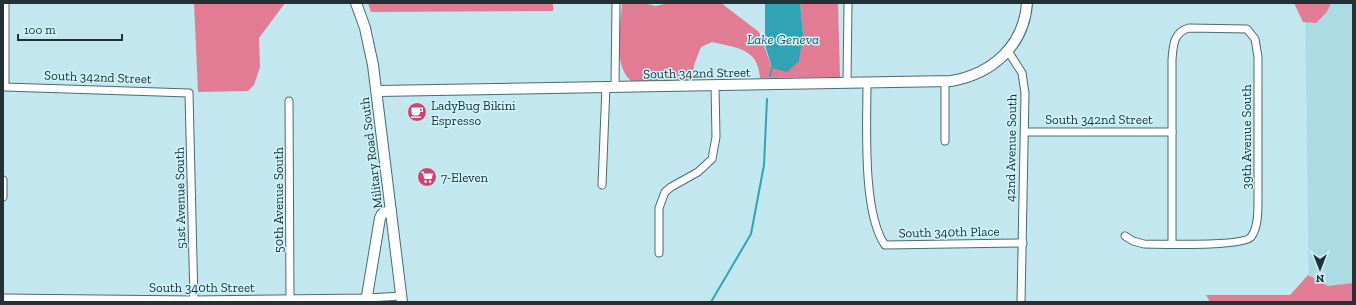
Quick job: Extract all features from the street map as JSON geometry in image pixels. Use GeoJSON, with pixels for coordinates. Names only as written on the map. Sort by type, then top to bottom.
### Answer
{"type":"FeatureCollection","features":[{"type":"Feature","properties":{"kind":"street","name":"South 342nd Street"},"geometry":{"type":"LineString","coordinates":[[5,3],[5,87],[189,93]]}},
{"type":"Feature","properties":{"kind":"street","name":"Military Road South"},"geometry":{"type":"LineString","coordinates":[[356,3],[369,44],[377,91],[402,299]]}},
{"type":"Feature","properties":{"kind":"street"},"geometry":{"type":"LineString","coordinates":[[602,185],[616,3]]}},
{"type":"Feature","properties":{"kind":"street"},"geometry":{"type":"LineString","coordinates":[[847,83],[848,3]]}},
{"type":"Feature","properties":{"kind":"street"},"geometry":{"type":"LineString","coordinates":[[1008,52],[1022,29],[1027,3]]}},
{"type":"Feature","properties":{"kind":"street","name":"39th Avenue South"},"geometry":{"type":"LineString","coordinates":[[1172,132],[1172,60],[1177,36],[1182,31],[1189,28],[1239,28],[1248,30],[1255,39],[1258,62],[1258,200],[1256,222],[1252,234],[1245,241],[1234,243],[1172,243]]}},
{"type":"Feature","properties":{"kind":"street","name":"South 342nd Street"},"geometry":{"type":"LineString","coordinates":[[377,91],[610,86],[715,86],[945,82],[963,79],[980,72],[1008,52]]}},
{"type":"Feature","properties":{"kind":"street","name":"42nd Avenue South"},"geometry":{"type":"LineString","coordinates":[[1008,52],[1020,68],[1024,79],[1025,132],[1021,302]]}},
{"type":"Feature","properties":{"kind":"street"},"geometry":{"type":"LineString","coordinates":[[945,82],[945,141]]}},
{"type":"Feature","properties":{"kind":"street","name":"South 340th Place"},"geometry":{"type":"LineString","coordinates":[[867,83],[868,180],[879,237],[885,245],[1023,243]]}},
{"type":"Feature","properties":{"kind":"street"},"geometry":{"type":"LineString","coordinates":[[659,252],[659,219],[661,200],[671,186],[698,172],[712,159],[715,148],[715,86]]}},
{"type":"Feature","properties":{"kind":"street","name":"51st Avenue South"},"geometry":{"type":"LineString","coordinates":[[189,93],[194,301]]}},
{"type":"Feature","properties":{"kind":"street","name":"50th Avenue South"},"geometry":{"type":"LineString","coordinates":[[289,101],[290,298]]}},
{"type":"Feature","properties":{"kind":"street","name":"South 342nd Street"},"geometry":{"type":"LineString","coordinates":[[1025,132],[1172,132]]}},
{"type":"Feature","properties":{"kind":"street"},"geometry":{"type":"LineString","coordinates":[[1125,236],[1140,243],[1172,243],[1172,132]]}},
{"type":"Feature","properties":{"kind":"street"},"geometry":{"type":"LineString","coordinates":[[3,197],[4,180]]}},
{"type":"Feature","properties":{"kind":"street"},"geometry":{"type":"LineString","coordinates":[[367,300],[380,218],[382,214],[391,210]]}},
{"type":"Feature","properties":{"kind":"street","name":"South 340th Street"},"geometry":{"type":"LineString","coordinates":[[3,298],[194,301],[290,298],[367,300],[402,299]]}},
{"type":"Feature","properties":{"kind":"shaded area"},"geometry":{"type":"Polygon","coordinates":[[[194,3],[285,3],[259,38],[260,67],[254,85],[248,91],[198,92],[194,3]]]}},
{"type":"Feature","properties":{"kind":"shaded area"},"geometry":{"type":"Polygon","coordinates":[[[368,3],[553,3],[553,11],[371,12],[368,3]]]}},
{"type":"Feature","properties":{"kind":"shaded area"},"geometry":{"type":"Polygon","coordinates":[[[622,3],[643,3],[656,6],[668,3],[721,3],[759,32],[772,68],[803,33],[800,3],[838,3],[840,77],[760,78],[758,68],[751,55],[738,48],[712,42],[701,47],[694,65],[693,81],[631,81],[625,74],[621,65],[619,33],[622,3]]]}},
{"type":"Feature","properties":{"kind":"shaded area"},"geometry":{"type":"Polygon","coordinates":[[[1294,3],[1331,3],[1327,12],[1316,23],[1303,22],[1294,3]]]}},
{"type":"Feature","properties":{"kind":"shaded area"},"geometry":{"type":"Polygon","coordinates":[[[1315,3],[1353,3],[1353,287],[1309,295],[1305,12],[1315,3]]]}},
{"type":"Feature","properties":{"kind":"shaded area"},"geometry":{"type":"Polygon","coordinates":[[[1308,275],[1328,286],[1353,283],[1353,302],[1210,302],[1206,295],[1290,295],[1308,275]]]}},
{"type":"Feature","properties":{"kind":"water","name":"Lake Geneva"},"geometry":{"type":"Polygon","coordinates":[[[765,3],[800,3],[803,33],[799,61],[787,72],[772,68],[765,45],[765,3]]]}},
{"type":"Feature","properties":{"kind":"waterway"},"geometry":{"type":"LineString","coordinates":[[770,76],[772,68]]}},
{"type":"Feature","properties":{"kind":"waterway"},"geometry":{"type":"LineString","coordinates":[[711,302],[751,234],[764,165],[767,99]]}},
{"type":"Feature","properties":{"kind":"place","name":"LadyBug Bikini Espresso"},"geometry":{"type":"Point","coordinates":[417,112]}},
{"type":"Feature","properties":{"kind":"place","name":"7-Eleven"},"geometry":{"type":"Point","coordinates":[427,177]}}]}
